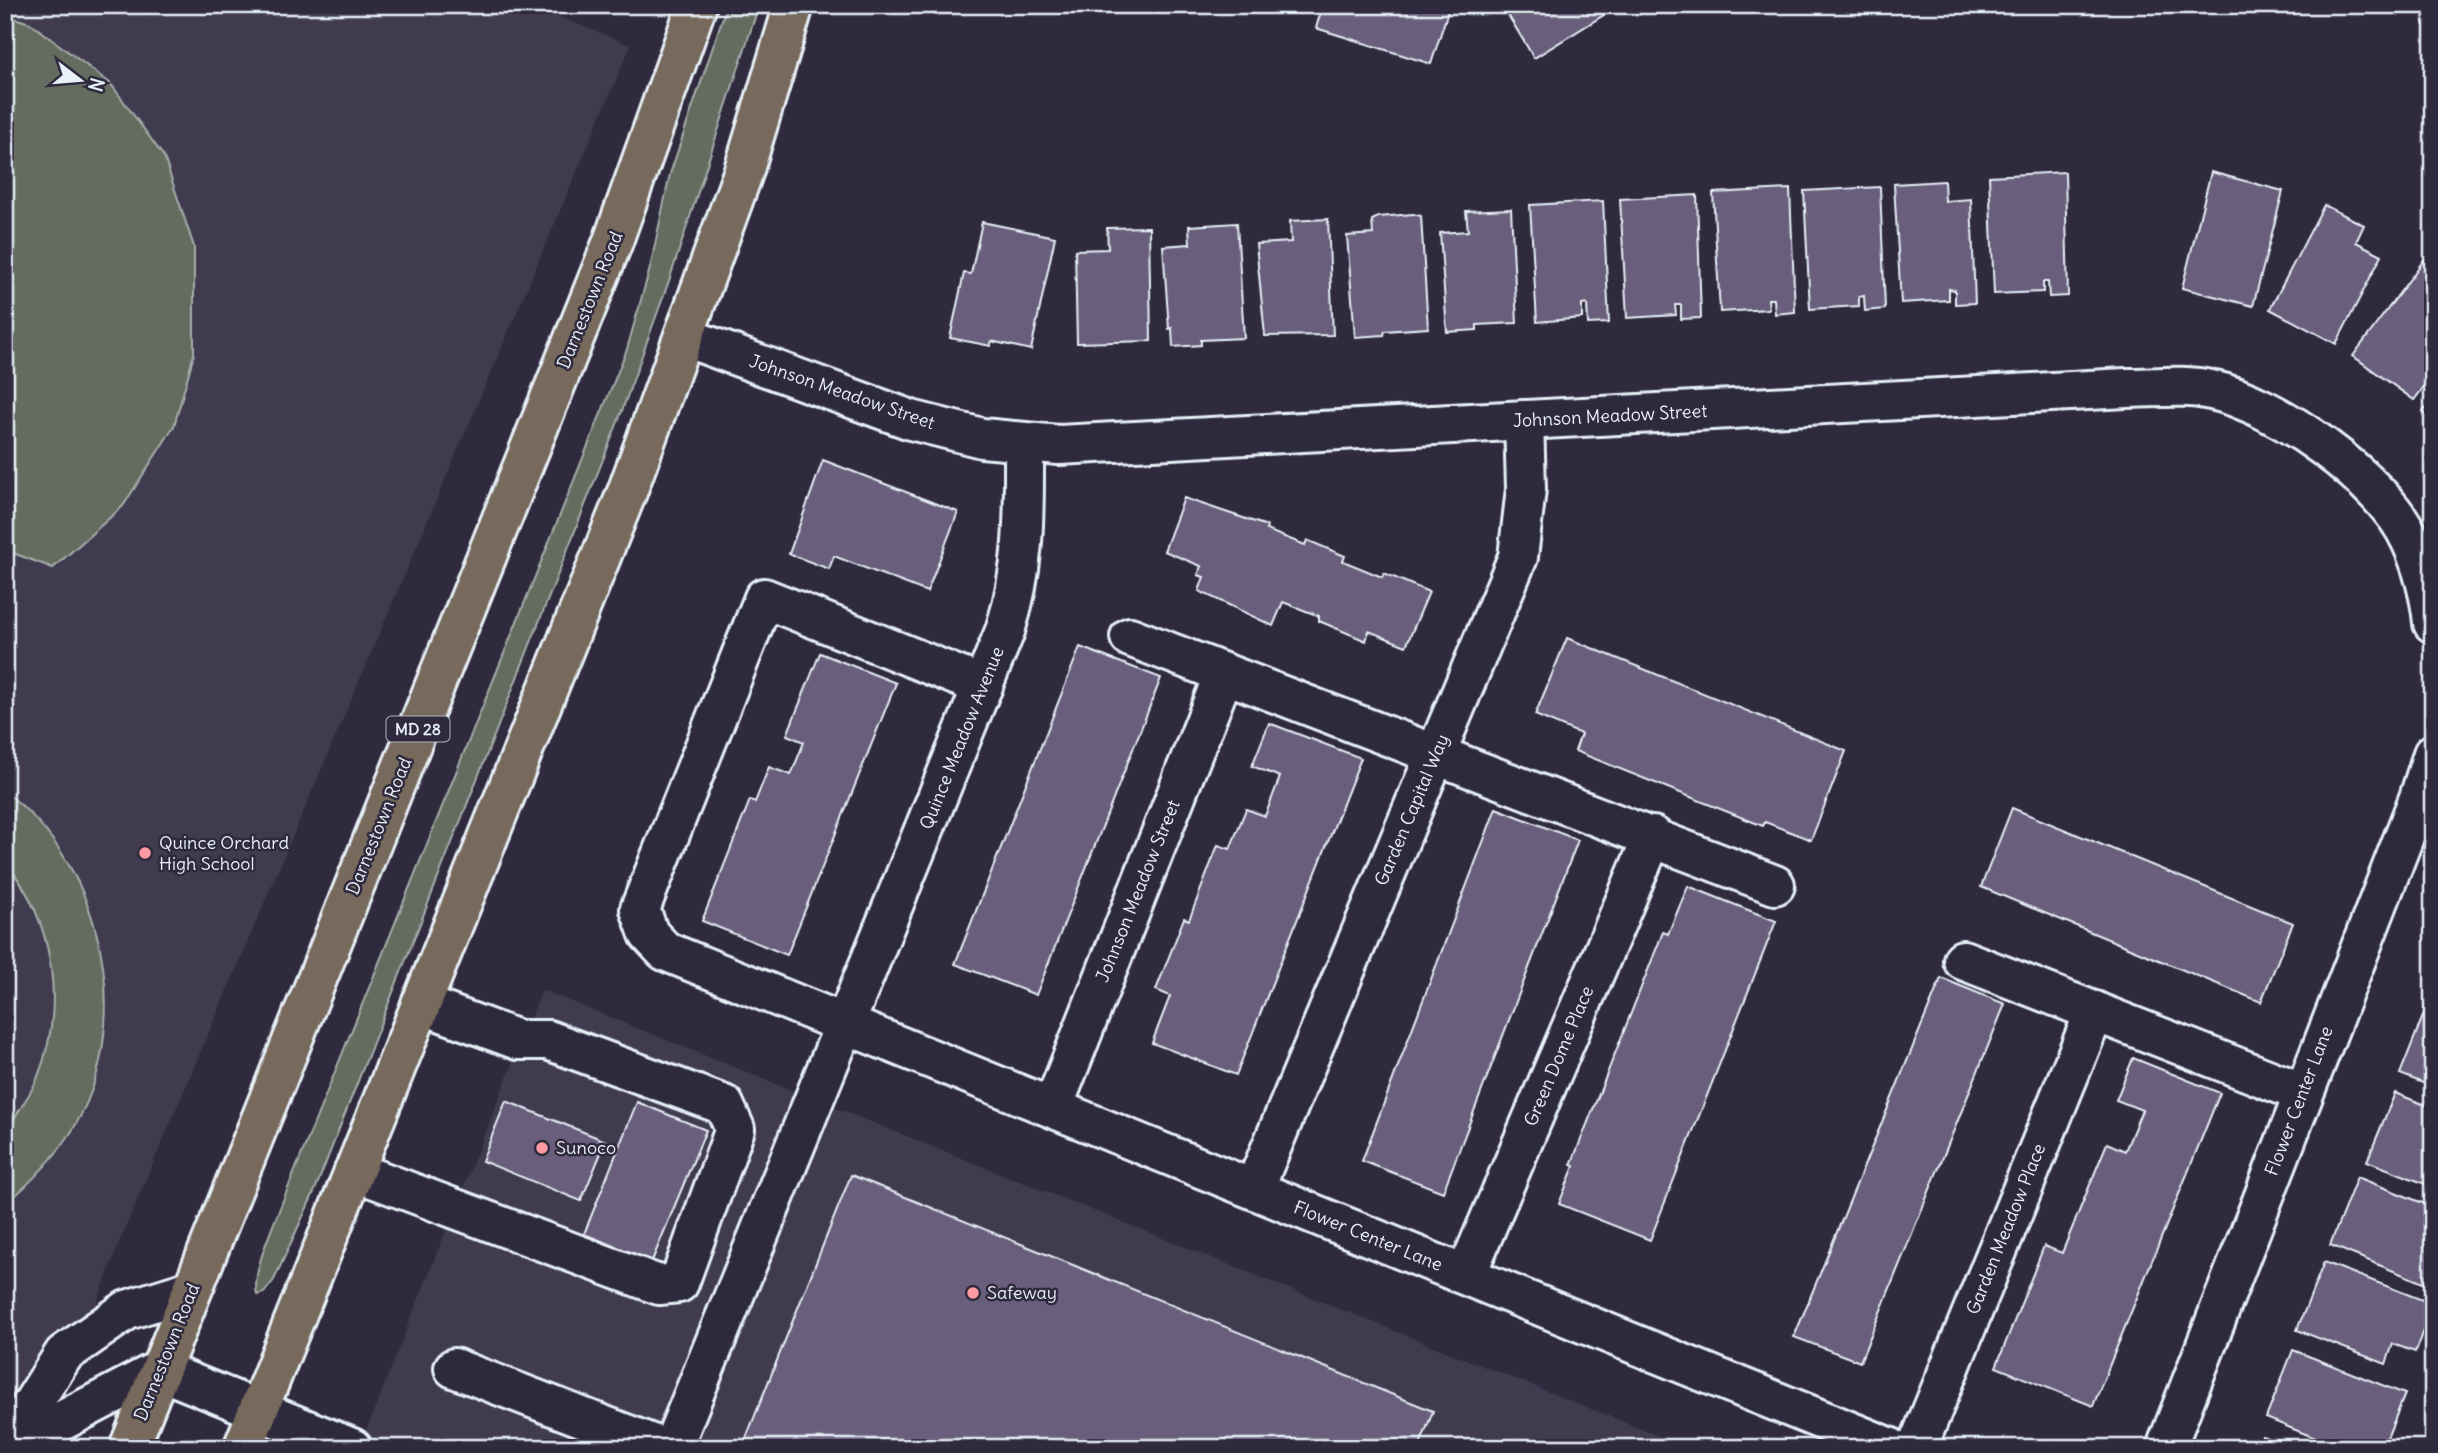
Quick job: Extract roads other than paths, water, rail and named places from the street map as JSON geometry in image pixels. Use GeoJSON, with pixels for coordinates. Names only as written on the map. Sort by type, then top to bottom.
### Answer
{"type":"FeatureCollection","features":[{"type":"Feature","properties":{"kind":"main road","name":"Darnestown Road"},"geometry":{"type":"LineString","coordinates":[[128,1448],[612,244],[696,5]]}},
{"type":"Feature","properties":{"kind":"main road"},"geometry":{"type":"LineString","coordinates":[[243,1448],[622,505],[743,173],[794,5]]}},
{"type":"Feature","properties":{"kind":"street","name":"Johnson Meadow Street"},"geometry":{"type":"LineString","coordinates":[[685,337],[911,420],[982,438],[1059,445],[2126,388],[2210,390],[2270,411],[2322,445],[2375,491],[2411,539],[2433,623]]}},
{"type":"Feature","properties":{"kind":"street","name":"Garden Capital Way"},"geometry":{"type":"LineString","coordinates":[[1254,1189],[1518,557],[1526,489],[1524,421]]}},
{"type":"Feature","properties":{"kind":"street","name":"Quince Meadow Avenue"},"geometry":{"type":"LineString","coordinates":[[672,1448],[983,686],[1018,587],[1024,537],[1024,442]]}},
{"type":"Feature","properties":{"kind":"street"},"geometry":{"type":"LineString","coordinates":[[845,1023],[665,951],[649,934],[640,909],[764,598],[983,686]]}},
{"type":"Feature","properties":{"kind":"street"},"geometry":{"type":"LineString","coordinates":[[1130,637],[1776,885]]}},
{"type":"Feature","properties":{"kind":"street","name":"Johnson Meadow Street"},"geometry":{"type":"LineString","coordinates":[[1053,1107],[1224,674]]}},
{"type":"Feature","properties":{"kind":"street","name":"Flower Center Lane"},"geometry":{"type":"LineString","coordinates":[[2166,1448],[2419,798],[2433,754]]}},
{"type":"Feature","properties":{"kind":"street","name":"Green Dome Place"},"geometry":{"type":"LineString","coordinates":[[1466,1275],[1653,836]]}},
{"type":"Feature","properties":{"kind":"street"},"geometry":{"type":"LineString","coordinates":[[1962,960],[2302,1093]]}},
{"type":"Feature","properties":{"kind":"street"},"geometry":{"type":"LineString","coordinates":[[354,1171],[659,1285],[679,1283],[735,1129],[724,1105],[548,1040],[518,1040],[421,1003]]}},
{"type":"Feature","properties":{"kind":"street","name":"Garden Meadow Place"},"geometry":{"type":"LineString","coordinates":[[1917,1448],[2095,1011]]}},
{"type":"Feature","properties":{"kind":"street","name":"Flower Center Lane"},"geometry":{"type":"LineString","coordinates":[[845,1023],[1891,1448]]}},
{"type":"Feature","properties":{"kind":"street"},"geometry":{"type":"LineString","coordinates":[[8,1448],[64,1354],[127,1310],[191,1290]]}},
{"type":"Feature","properties":{"kind":"street"},"geometry":{"type":"LineString","coordinates":[[454,1368],[662,1448]]}},
{"type":"Feature","properties":{"kind":"street"},"geometry":{"type":"LineString","coordinates":[[8,1448],[159,1370],[352,1448]]}},
{"type":"Feature","properties":{"kind":"place","name":"Quince Orchard High School"},"geometry":{"type":"Point","coordinates":[145,853]}},
{"type":"Feature","properties":{"kind":"place","name":"Sunoco"},"geometry":{"type":"Point","coordinates":[542,1148]}},
{"type":"Feature","properties":{"kind":"place","name":"Safeway"},"geometry":{"type":"Point","coordinates":[973,1293]}}]}
